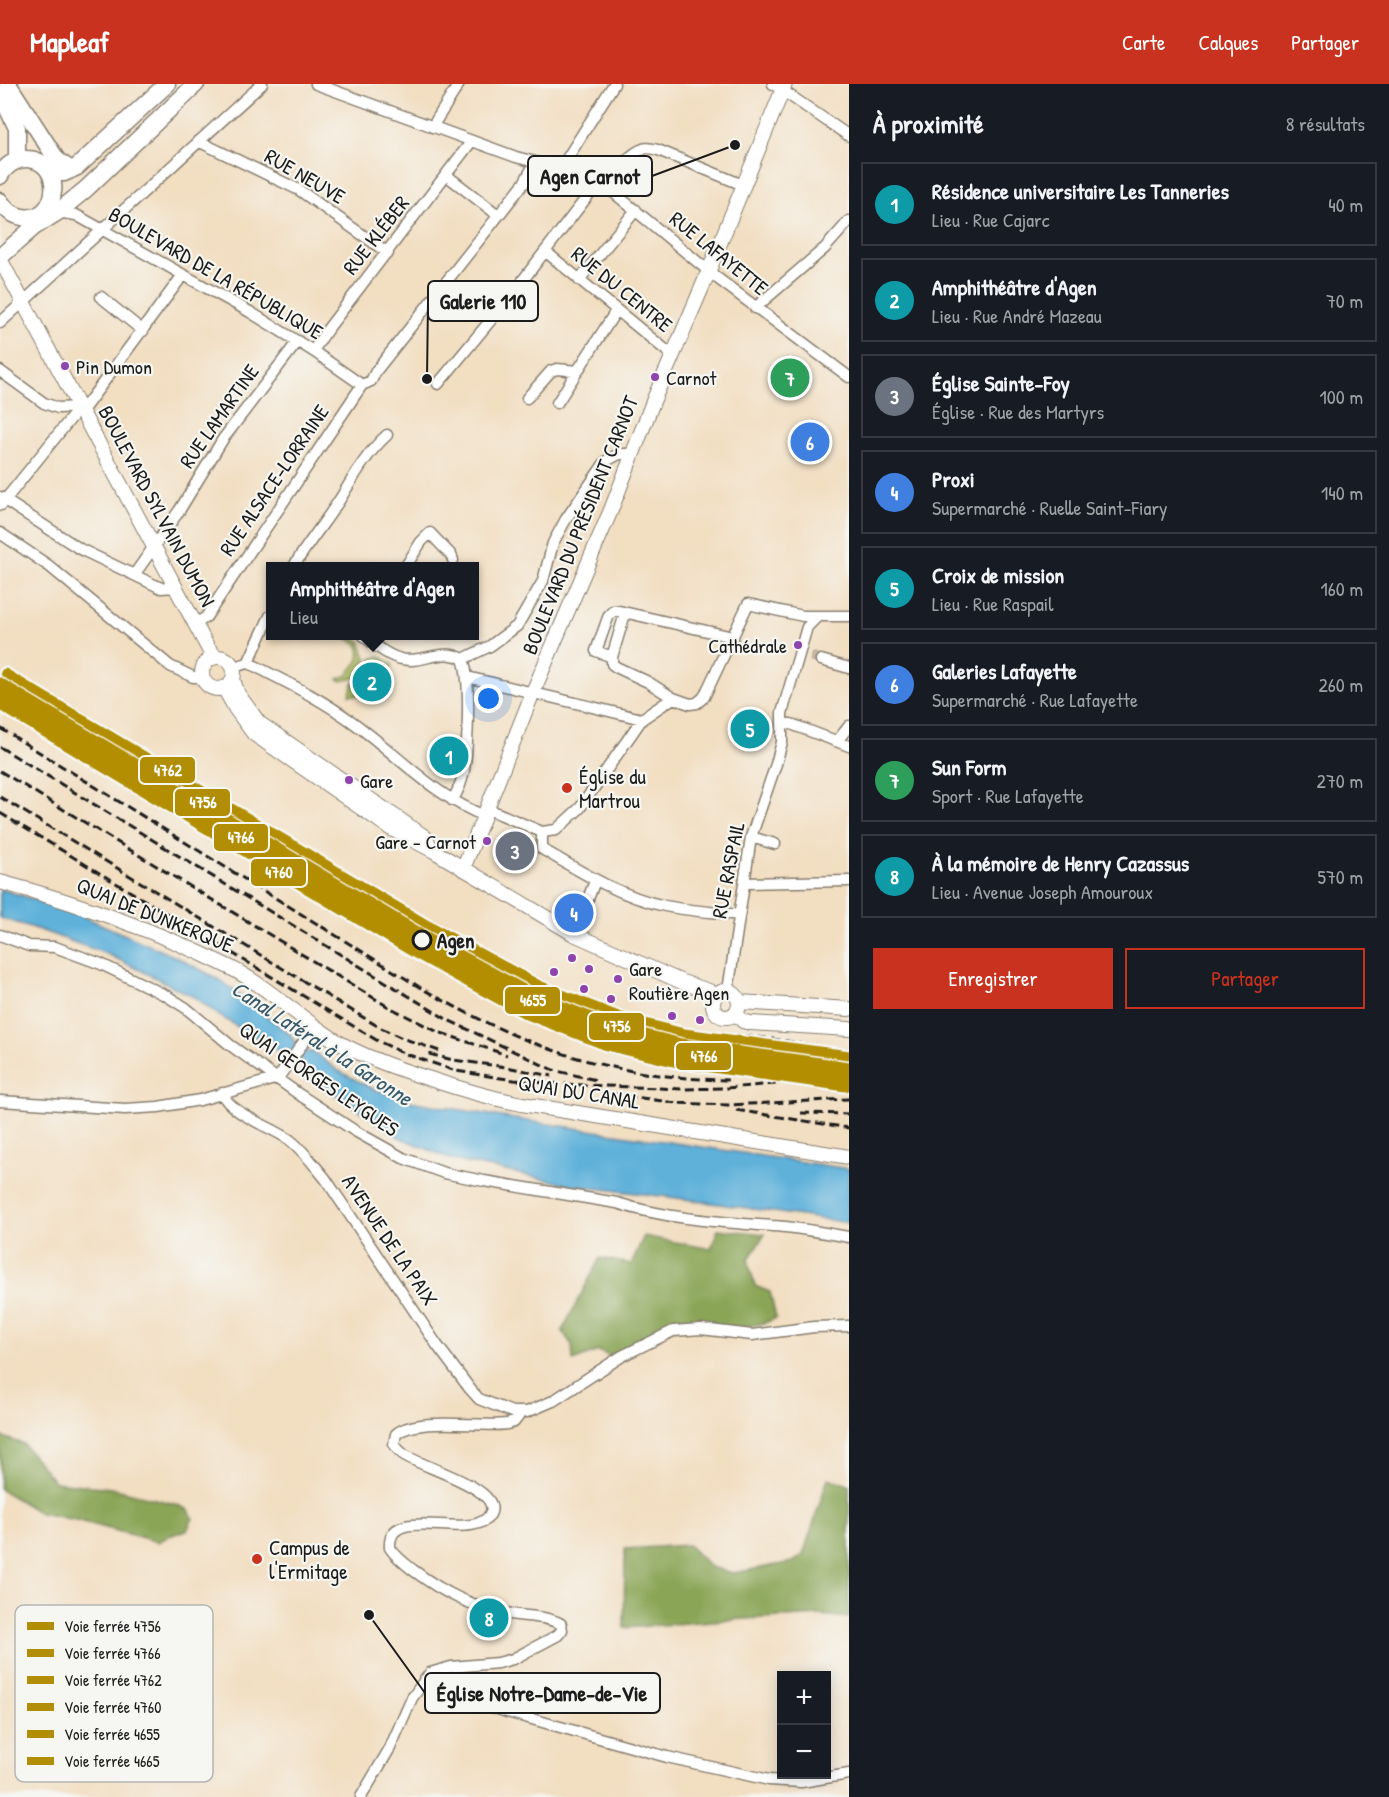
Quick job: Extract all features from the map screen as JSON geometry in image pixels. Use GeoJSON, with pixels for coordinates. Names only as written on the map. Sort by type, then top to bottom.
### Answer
{"type":"FeatureCollection","features":[{"type":"Feature","properties":{"kind":"main road"},"geometry":{"type":"LineString","coordinates":[[8,84],[57,160],[71,170]]}},
{"type":"Feature","properties":{"kind":"main road"},"geometry":{"type":"LineString","coordinates":[[51,173],[71,170],[81,163],[166,84]]}},
{"type":"Feature","properties":{"kind":"main road"},"geometry":{"type":"LineString","coordinates":[[0,258],[51,212],[86,189],[196,84]]}},
{"type":"Feature","properties":{"kind":"main road"},"geometry":{"type":"LineString","coordinates":[[0,93],[16,128],[6,167],[33,160],[51,173],[54,184],[51,212]]}},
{"type":"Feature","properties":{"kind":"main road"},"geometry":{"type":"LineString","coordinates":[[0,201],[10,213],[18,216],[27,217],[51,212]]}},
{"type":"Feature","properties":{"kind":"street"},"geometry":{"type":"LineString","coordinates":[[0,323],[262,84]]}},
{"type":"Feature","properties":{"kind":"street","name":"RUE LAFAYETTE"},"geometry":{"type":"LineString","coordinates":[[316,84],[471,142],[535,163],[592,176],[755,308],[849,377]]}},
{"type":"Feature","properties":{"kind":"street"},"geometry":{"type":"LineString","coordinates":[[432,127],[459,84]]}},
{"type":"Feature","properties":{"kind":"street"},"geometry":{"type":"LineString","coordinates":[[561,168],[614,84]]}},
{"type":"Feature","properties":{"kind":"street"},"geometry":{"type":"LineString","coordinates":[[780,86],[849,136]]}},
{"type":"Feature","properties":{"kind":"street","name":"BOULEVARD DU PRÉSIDENT CARNOT"},"geometry":{"type":"LineString","coordinates":[[465,862],[487,812],[533,692],[709,271],[780,86]]}},
{"type":"Feature","properties":{"kind":"street","name":"RUE NEUVE"},"geometry":{"type":"LineString","coordinates":[[198,141],[299,190],[388,253]]}},
{"type":"Feature","properties":{"kind":"street","name":"RUE KLÉBER"},"geometry":{"type":"LineString","coordinates":[[313,351],[471,142]]}},
{"type":"Feature","properties":{"kind":"street"},"geometry":{"type":"LineString","coordinates":[[523,280],[602,182],[640,150],[646,148],[658,150],[743,185]]}},
{"type":"Feature","properties":{"kind":"street","name":"RUE ALSACE-LORRAINE"},"geometry":{"type":"LineString","coordinates":[[196,624],[206,617],[362,385],[371,381],[376,371],[524,183],[535,163]]}},
{"type":"Feature","properties":{"kind":"street"},"geometry":{"type":"LineString","coordinates":[[447,175],[498,215]]}},
{"type":"Feature","properties":{"kind":"street"},"geometry":{"type":"LineString","coordinates":[[579,279],[636,210]]}},
{"type":"Feature","properties":{"kind":"street","name":"BOULEVARD DE LA RÉPUBLIQUE"},"geometry":{"type":"LineString","coordinates":[[51,212],[76,215],[250,312],[298,341],[362,385]]}},
{"type":"Feature","properties":{"kind":"street"},"geometry":{"type":"LineString","coordinates":[[755,308],[825,248],[849,221]]}},
{"type":"Feature","properties":{"kind":"street","name":"RUE DU CENTRE"},"geometry":{"type":"LineString","coordinates":[[546,252],[673,356]]}},
{"type":"Feature","properties":{"kind":"street","name":"BOULEVARD SYLVAIN DUMON"},"geometry":{"type":"LineString","coordinates":[[0,258],[211,655]]}},
{"type":"Feature","properties":{"kind":"street"},"geometry":{"type":"LineString","coordinates":[[176,587],[161,588],[80,549],[2,501],[81,409],[143,331],[183,275]]}},
{"type":"Feature","properties":{"kind":"street"},"geometry":{"type":"LineString","coordinates":[[438,384],[514,292]]}},
{"type":"Feature","properties":{"kind":"street"},"geometry":{"type":"LineString","coordinates":[[101,297],[143,331]]}},
{"type":"Feature","properties":{"kind":"street"},"geometry":{"type":"LineString","coordinates":[[558,403],[616,311]]}},
{"type":"Feature","properties":{"kind":"street","name":"RUE LAMARTINE"},"geometry":{"type":"LineString","coordinates":[[134,575],[155,547],[223,439],[298,341]]}},
{"type":"Feature","properties":{"kind":"street"},"geometry":{"type":"LineString","coordinates":[[527,398],[551,371],[557,369],[578,371]]}},
{"type":"Feature","properties":{"kind":"street"},"geometry":{"type":"LineString","coordinates":[[0,371],[44,403],[58,408],[81,409]]}},
{"type":"Feature","properties":{"kind":"street"},"geometry":{"type":"LineString","coordinates":[[297,562],[359,466],[372,448],[387,435]]}},
{"type":"Feature","properties":{"kind":"street"},"geometry":{"type":"LineString","coordinates":[[369,640],[402,659],[447,653],[463,659],[490,646],[517,626],[543,581],[548,558],[561,526],[606,461],[619,454],[632,454]]}},
{"type":"Feature","properties":{"kind":"street"},"geometry":{"type":"LineString","coordinates":[[0,533],[49,566],[170,666],[193,677],[202,677]]}},
{"type":"Feature","properties":{"kind":"street"},"geometry":{"type":"LineString","coordinates":[[409,562],[421,542],[430,533],[453,560]]}},
{"type":"Feature","properties":{"kind":"street"},"geometry":{"type":"LineString","coordinates":[[621,611],[624,616],[612,664],[674,698],[690,704],[697,704],[704,698],[748,604],[803,616],[849,616]]}},
{"type":"Feature","properties":{"kind":"street"},"geometry":{"type":"LineString","coordinates":[[612,657],[596,651],[609,615],[613,611],[733,637]]}},
{"type":"Feature","properties":{"kind":"street","name":"RUE RASPAIL"},"geometry":{"type":"LineString","coordinates":[[722,994],[745,883],[751,837],[782,742],[782,713],[810,656],[807,627],[818,616]]}},
{"type":"Feature","properties":{"kind":"street"},"geometry":{"type":"LineString","coordinates":[[266,624],[248,663],[230,678],[211,687],[202,677],[203,667],[211,655],[225,658],[230,678],[235,708],[254,734],[390,828],[465,862],[574,934],[682,982],[722,994],[734,993],[737,1007],[746,1022],[849,1029]]}},
{"type":"Feature","properties":{"kind":"street"},"geometry":{"type":"LineString","coordinates":[[810,656],[849,668]]}},
{"type":"Feature","properties":{"kind":"street"},"geometry":{"type":"LineString","coordinates":[[452,800],[460,787],[464,770],[467,678],[463,659]]}},
{"type":"Feature","properties":{"kind":"street"},"geometry":{"type":"LineString","coordinates":[[248,663],[352,721],[452,800],[542,832],[556,830],[571,818],[642,719],[674,698]]}},
{"type":"Feature","properties":{"kind":"street"},"geometry":{"type":"LineString","coordinates":[[230,678],[238,694],[259,723],[425,837],[433,849]]}},
{"type":"Feature","properties":{"kind":"street"},"geometry":{"type":"LineString","coordinates":[[467,678],[642,719]]}},
{"type":"Feature","properties":{"kind":"street"},"geometry":{"type":"LineString","coordinates":[[782,724],[791,724],[849,746]]}},
{"type":"Feature","properties":{"kind":"street"},"geometry":{"type":"LineString","coordinates":[[838,740],[849,726]]}},
{"type":"Feature","properties":{"kind":"street"},"geometry":{"type":"LineString","coordinates":[[542,832],[542,849],[595,881],[665,906],[739,915]]}},
{"type":"Feature","properties":{"kind":"street"},"geometry":{"type":"LineString","coordinates":[[751,837],[775,844]]}},
{"type":"Feature","properties":{"kind":"street"},"geometry":{"type":"LineString","coordinates":[[574,934],[595,881]]}},
{"type":"Feature","properties":{"kind":"street"},"geometry":{"type":"LineString","coordinates":[[745,883],[849,881]]}},
{"type":"Feature","properties":{"kind":"street","name":"QUAI DE DUNKERQUE"},"geometry":{"type":"LineString","coordinates":[[0,882],[99,913],[190,949],[246,977],[276,997],[313,1029]]}},
{"type":"Feature","properties":{"kind":"street","name":"QUAI GEORGES LEYGUES"},"geometry":{"type":"LineString","coordinates":[[0,935],[29,946],[55,947],[101,964],[167,996],[186,1008],[230,1045],[281,1075],[300,1095],[377,1144],[403,1158],[444,1173],[617,1203],[634,1209],[849,1237]]}},
{"type":"Feature","properties":{"kind":"street"},"geometry":{"type":"LineString","coordinates":[[722,994],[714,1006],[720,1015],[727,1016],[737,1007],[849,1009]]}},
{"type":"Feature","properties":{"kind":"street"},"geometry":{"type":"LineString","coordinates":[[0,1101],[125,1109],[158,1107],[200,1100],[272,1081],[281,1075],[313,1029]]}},
{"type":"Feature","properties":{"kind":"street","name":"QUAI DU CANAL"},"geometry":{"type":"LineString","coordinates":[[313,1029],[364,1055],[398,1069],[494,1099],[846,1156]]}},
{"type":"Feature","properties":{"kind":"street","name":"AVENUE DE LA PAIX"},"geometry":{"type":"LineString","coordinates":[[222,1093],[227,1102],[290,1140],[307,1156],[325,1178],[437,1345],[474,1394],[489,1404],[523,1413]]}},
{"type":"Feature","properties":{"kind":"street"},"geometry":{"type":"LineString","coordinates":[[200,1100],[238,1110]]}},
{"type":"Feature","properties":{"kind":"street"},"geometry":{"type":"LineString","coordinates":[[361,1797],[379,1768],[402,1716],[430,1673],[513,1659],[558,1635],[562,1630],[561,1624],[554,1621],[510,1614],[465,1602],[424,1579],[394,1555],[390,1548],[393,1534],[399,1527],[412,1524],[474,1524],[487,1518],[492,1505],[486,1496],[473,1487],[403,1455],[394,1444],[396,1434],[408,1427],[452,1423],[507,1424],[514,1422],[523,1413],[553,1401],[622,1356],[673,1332],[692,1329],[752,1335],[807,1328],[849,1326]]}},
{"type":"Feature","properties":{"kind":"street"},"geometry":{"type":"LineString","coordinates":[[424,1680],[439,1689],[507,1712],[668,1757],[769,1780],[801,1782],[849,1774]]}},
{"type":"Feature","properties":{"kind":"green space"},"geometry":{"type":"Polygon","coordinates":[[[350,640],[360,641],[366,658],[357,677],[342,681],[338,679],[348,675],[358,661],[360,655],[358,644],[350,640]]]}},
{"type":"Feature","properties":{"kind":"green space"},"geometry":{"type":"Polygon","coordinates":[[[380,656],[393,665],[372,695],[349,695],[354,683],[364,678],[369,662],[380,656]]]}},
{"type":"Feature","properties":{"kind":"green space"},"geometry":{"type":"Polygon","coordinates":[[[718,1229],[765,1234],[748,1260],[755,1286],[770,1292],[776,1318],[764,1323],[739,1327],[674,1328],[609,1356],[598,1351],[573,1361],[572,1345],[562,1331],[600,1258],[631,1264],[644,1236],[711,1249],[718,1229]]]}},
{"type":"Feature","properties":{"kind":"green space"},"geometry":{"type":"Polygon","coordinates":[[[0,1436],[23,1444],[55,1482],[111,1488],[175,1504],[189,1510],[193,1518],[187,1530],[158,1542],[40,1513],[0,1489],[0,1436]]]}},
{"type":"Feature","properties":{"kind":"green space"},"geometry":{"type":"Polygon","coordinates":[[[828,1478],[849,1485],[849,1618],[821,1615],[624,1628],[625,1549],[688,1545],[710,1567],[733,1573],[793,1562],[803,1555],[828,1478]]]}},
{"type":"Feature","properties":{"kind":"water"},"geometry":{"type":"Polygon","coordinates":[[[0,889],[66,909],[176,957],[220,980],[290,1034],[296,1044],[308,1052],[314,1052],[337,1070],[373,1089],[410,1101],[508,1118],[849,1169],[849,1223],[577,1186],[453,1160],[399,1137],[323,1086],[303,1068],[302,1060],[292,1053],[280,1052],[220,1016],[194,997],[107,954],[0,918],[0,889]]]}},
{"type":"Feature","properties":{"kind":"tunnel"},"geometry":{"type":"LineString","coordinates":[[811,656],[821,660]]}},
{"type":"Feature","properties":{"kind":"railway"},"geometry":{"type":"LineString","coordinates":[[0,673],[100,726],[237,810]]}},
{"type":"Feature","properties":{"kind":"railway"},"geometry":{"type":"LineString","coordinates":[[0,728],[421,988],[495,1027],[568,1055],[605,1065],[644,1073],[728,1080]]}},
{"type":"Feature","properties":{"kind":"railway"},"geometry":{"type":"LineString","coordinates":[[0,747],[448,1020],[553,1070],[596,1080]]}},
{"type":"Feature","properties":{"kind":"railway"},"geometry":{"type":"LineString","coordinates":[[0,771],[387,1006],[438,1032],[507,1055]]}},
{"type":"Feature","properties":{"kind":"railway"},"geometry":{"type":"LineString","coordinates":[[0,797],[379,1027],[439,1051]]}},
{"type":"Feature","properties":{"kind":"railway"},"geometry":{"type":"LineString","coordinates":[[0,813],[378,1041],[403,1053],[456,1071],[558,1084],[683,1089],[849,1080]]}},
{"type":"Feature","properties":{"kind":"railway"},"geometry":{"type":"LineString","coordinates":[[536,982],[593,1004],[651,1021],[690,1029],[790,1041],[849,1055]]}},
{"type":"Feature","properties":{"kind":"railway"},"geometry":{"type":"LineString","coordinates":[[429,1054],[552,1076]]}},
{"type":"Feature","properties":{"kind":"railway"},"geometry":{"type":"LineString","coordinates":[[613,1094],[676,1103],[729,1105],[849,1099]]}},
{"type":"Feature","properties":{"kind":"railway"},"geometry":{"type":"LineString","coordinates":[[736,1110],[849,1128]]}},
{"type":"Feature","properties":{"kind":"railway"},"geometry":{"type":"LineString","coordinates":[[801,1113],[849,1114]]}},
{"type":"Feature","properties":{"kind":"rail line","name":"4762"},"geometry":{"type":"LineString","coordinates":[[5,673],[428,925],[539,985],[618,1016],[684,1033],[849,1055]]}},
{"type":"Feature","properties":{"kind":"rail line","name":"4756"},"geometry":{"type":"LineString","coordinates":[[0,682],[423,934],[535,995],[615,1026],[682,1043],[849,1066]]}},
{"type":"Feature","properties":{"kind":"rail line","name":"4655"},"geometry":{"type":"LineString","coordinates":[[0,690],[449,956],[534,1001],[614,1032],[668,1046],[849,1071]]}},
{"type":"Feature","properties":{"kind":"rail line","name":"4766"},"geometry":{"type":"LineString","coordinates":[[0,694],[418,943],[531,1005],[611,1036],[679,1053],[848,1076]]}},
{"type":"Feature","properties":{"kind":"rail line","name":"4665"},"geometry":{"type":"LineString","coordinates":[[0,702],[444,965],[530,1011],[610,1042],[665,1056],[848,1081]]}},
{"type":"Feature","properties":{"kind":"rail line","name":"4760"},"geometry":{"type":"LineString","coordinates":[[0,706],[412,952],[527,1015],[607,1046],[677,1063],[846,1087]]}},
{"type":"Feature","properties":{"kind":"place","name":"Agen Carnot"},"geometry":{"type":"Point","coordinates":[735,145]}},
{"type":"Feature","properties":{"kind":"place","name":"Pin Dumon"},"geometry":{"type":"Point","coordinates":[65,366]}},
{"type":"Feature","properties":{"kind":"place","name":"Carnot"},"geometry":{"type":"Point","coordinates":[655,377]}},
{"type":"Feature","properties":{"kind":"place","name":"Sun Form"},"geometry":{"type":"Point","coordinates":[790,378]}},
{"type":"Feature","properties":{"kind":"place","name":"Galerie 110"},"geometry":{"type":"Point","coordinates":[427,379]}},
{"type":"Feature","properties":{"kind":"place","name":"Galeries Lafayette"},"geometry":{"type":"Point","coordinates":[810,442]}},
{"type":"Feature","properties":{"kind":"place","name":"Cathédrale"},"geometry":{"type":"Point","coordinates":[798,645]}},
{"type":"Feature","properties":{"kind":"place","name":"Amphithéâtre d'Agen"},"geometry":{"type":"Point","coordinates":[372,682]}},
{"type":"Feature","properties":{"kind":"place","name":"Croix de mission"},"geometry":{"type":"Point","coordinates":[750,729]}},
{"type":"Feature","properties":{"kind":"place","name":"Résidence universitaire Les Tanneries"},"geometry":{"type":"Point","coordinates":[449,756]}},
{"type":"Feature","properties":{"kind":"place","name":"Gare"},"geometry":{"type":"Point","coordinates":[349,780]}},
{"type":"Feature","properties":{"kind":"place","name":"Église du Martrou"},"geometry":{"type":"Point","coordinates":[567,788]}},
{"type":"Feature","properties":{"kind":"place","name":"Gare - Carnot"},"geometry":{"type":"Point","coordinates":[487,841]}},
{"type":"Feature","properties":{"kind":"place","name":"Église Sainte-Foy"},"geometry":{"type":"Point","coordinates":[515,851]}},
{"type":"Feature","properties":{"kind":"place","name":"Proxi"},"geometry":{"type":"Point","coordinates":[574,913]}},
{"type":"Feature","properties":{"kind":"place","name":"Agen"},"geometry":{"type":"Point","coordinates":[422,940]}},
{"type":"Feature","properties":{"kind":"place","name":"Gare Routière Agen"},"geometry":{"type":"Point","coordinates":[618,979]}},
{"type":"Feature","properties":{"kind":"place","name":"Campus de l'Ermitage"},"geometry":{"type":"Point","coordinates":[257,1559]}},
{"type":"Feature","properties":{"kind":"place","name":"Église Notre-Dame-de-Vie"},"geometry":{"type":"Point","coordinates":[369,1615]}},
{"type":"Feature","properties":{"kind":"place","name":"À la mémoire de Henry Cazassus"},"geometry":{"type":"Point","coordinates":[489,1618]}},
{"type":"Feature","properties":{"kind":"water label","name":"Canal Latéral à la Garonne"},"geometry":{"type":"Point","coordinates":[322,1043]}}]}
